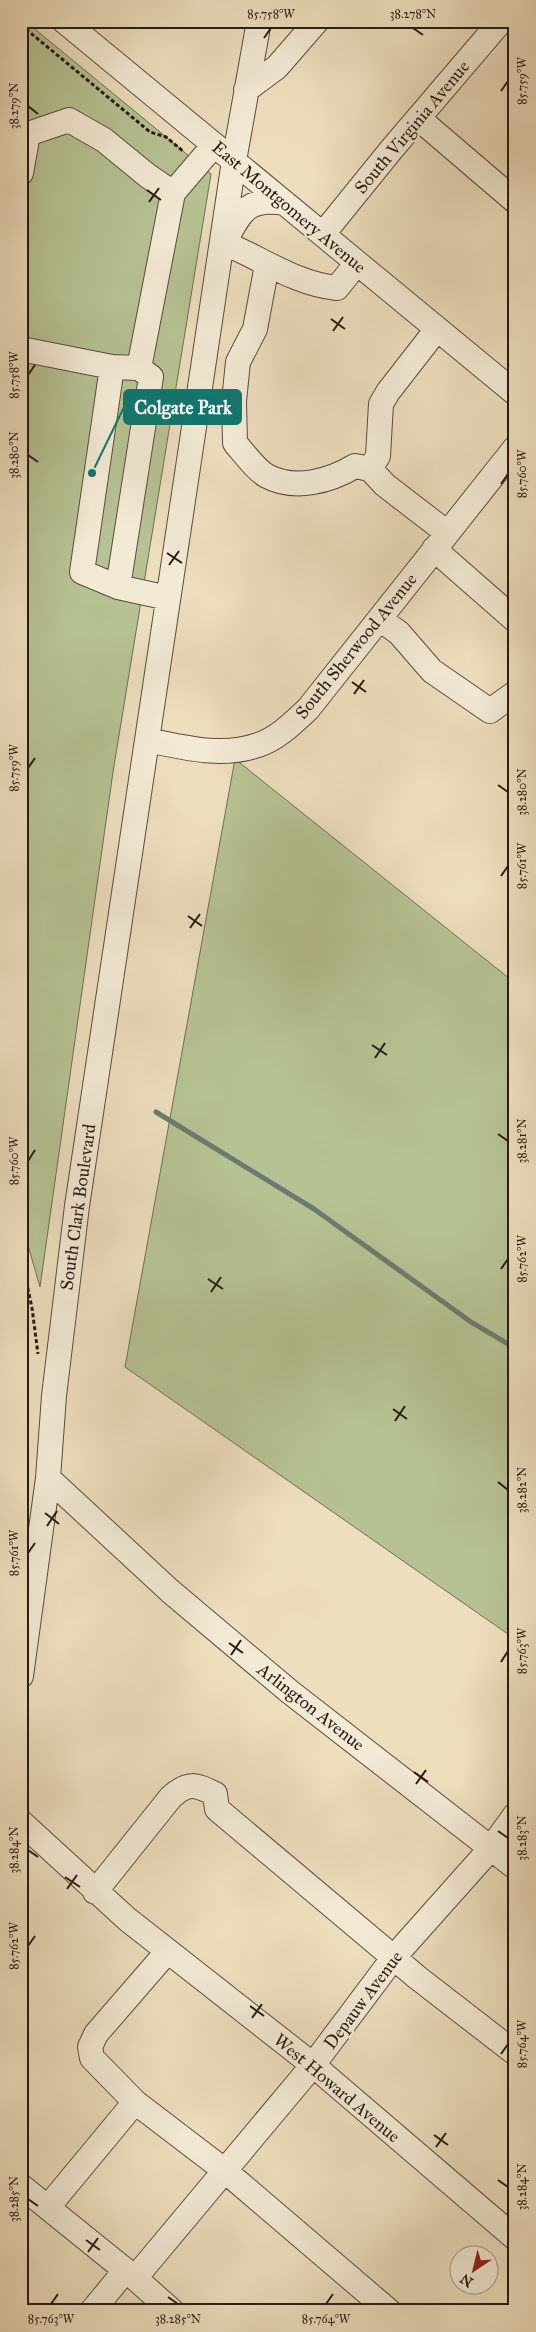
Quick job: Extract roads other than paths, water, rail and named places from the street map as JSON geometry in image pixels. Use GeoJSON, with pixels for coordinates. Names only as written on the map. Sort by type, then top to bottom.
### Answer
{"type":"FeatureCollection","features":[{"type":"Feature","properties":{"kind":"street","name":"East Montgomery Avenue"},"geometry":{"type":"LineString","coordinates":[[64,21],[515,393]]}},
{"type":"Feature","properties":{"kind":"street","name":"South Clark Boulevard"},"geometry":{"type":"LineString","coordinates":[[21,1676],[48,1478],[54,1396],[76,1206],[224,242],[234,161],[259,21]]}},
{"type":"Feature","properties":{"kind":"street"},"geometry":{"type":"LineString","coordinates":[[246,90],[277,67],[317,21]]}},
{"type":"Feature","properties":{"kind":"street","name":"South Virginia Avenue"},"geometry":{"type":"LineString","coordinates":[[323,234],[501,21]]}},
{"type":"Feature","properties":{"kind":"street"},"geometry":{"type":"LineString","coordinates":[[418,118],[515,201]]}},
{"type":"Feature","properties":{"kind":"street"},"geometry":{"type":"LineString","coordinates":[[21,173],[25,132],[69,120],[104,140],[148,176],[173,193]]}},
{"type":"Feature","properties":{"kind":"street"},"geometry":{"type":"LineString","coordinates":[[118,587],[145,372],[173,193],[214,145]]}},
{"type":"Feature","properties":{"kind":"street"},"geometry":{"type":"LineString","coordinates":[[285,203],[269,201],[254,204],[237,219],[224,242],[268,265],[305,280],[337,288],[357,263]]}},
{"type":"Feature","properties":{"kind":"street"},"geometry":{"type":"LineString","coordinates":[[268,265],[255,329],[238,362],[234,401],[235,443],[266,476],[289,483],[309,483],[339,476],[355,466],[370,469],[515,620]]}},
{"type":"Feature","properties":{"kind":"street"},"geometry":{"type":"LineString","coordinates":[[370,469],[378,456],[381,404],[388,392],[438,329]]}},
{"type":"Feature","properties":{"kind":"street"},"geometry":{"type":"LineString","coordinates":[[21,349],[145,372]]}},
{"type":"Feature","properties":{"kind":"street"},"geometry":{"type":"LineString","coordinates":[[112,367],[82,572],[118,587],[168,598]]}},
{"type":"Feature","properties":{"kind":"street","name":"South Sherwood Avenue"},"geometry":{"type":"LineString","coordinates":[[147,740],[188,748],[226,752],[259,745],[284,730],[308,709],[515,448]]}},
{"type":"Feature","properties":{"kind":"street"},"geometry":{"type":"LineString","coordinates":[[380,619],[398,633],[432,671],[490,711],[515,693]]}},
{"type":"Feature","properties":{"kind":"street","name":"Arlington Avenue"},"geometry":{"type":"LineString","coordinates":[[48,1478],[170,1590],[290,1692],[515,1867]]}},
{"type":"Feature","properties":{"kind":"street"},"geometry":{"type":"LineString","coordinates":[[95,1892],[171,1797],[182,1787],[198,1786],[215,1794],[217,1809],[394,1957],[515,2053]]}},
{"type":"Feature","properties":{"kind":"street","name":"Depauw Avenue"},"geometry":{"type":"LineString","coordinates":[[92,2311],[130,2274],[224,2170],[313,2065],[394,1957],[492,1848],[515,1815]]}},
{"type":"Feature","properties":{"kind":"street","name":"West Howard Avenue"},"geometry":{"type":"LineString","coordinates":[[21,1822],[95,1892],[167,1952],[313,2065],[515,2238]]}},
{"type":"Feature","properties":{"kind":"street"},"geometry":{"type":"LineString","coordinates":[[167,1952],[96,2034],[90,2047],[92,2058],[135,2102],[224,2170],[389,2311]]}},
{"type":"Feature","properties":{"kind":"street"},"geometry":{"type":"LineString","coordinates":[[48,2207],[135,2102]]}},
{"type":"Feature","properties":{"kind":"street"},"geometry":{"type":"LineString","coordinates":[[21,2186],[130,2274],[172,2311]]}},
{"type":"Feature","properties":{"kind":"waterway"},"geometry":{"type":"LineString","coordinates":[[156,1112],[314,1209],[471,1322],[515,1348]]}},
{"type":"Feature","properties":{"kind":"place","name":"Colgate Park"},"geometry":{"type":"Point","coordinates":[92,473]}}]}
